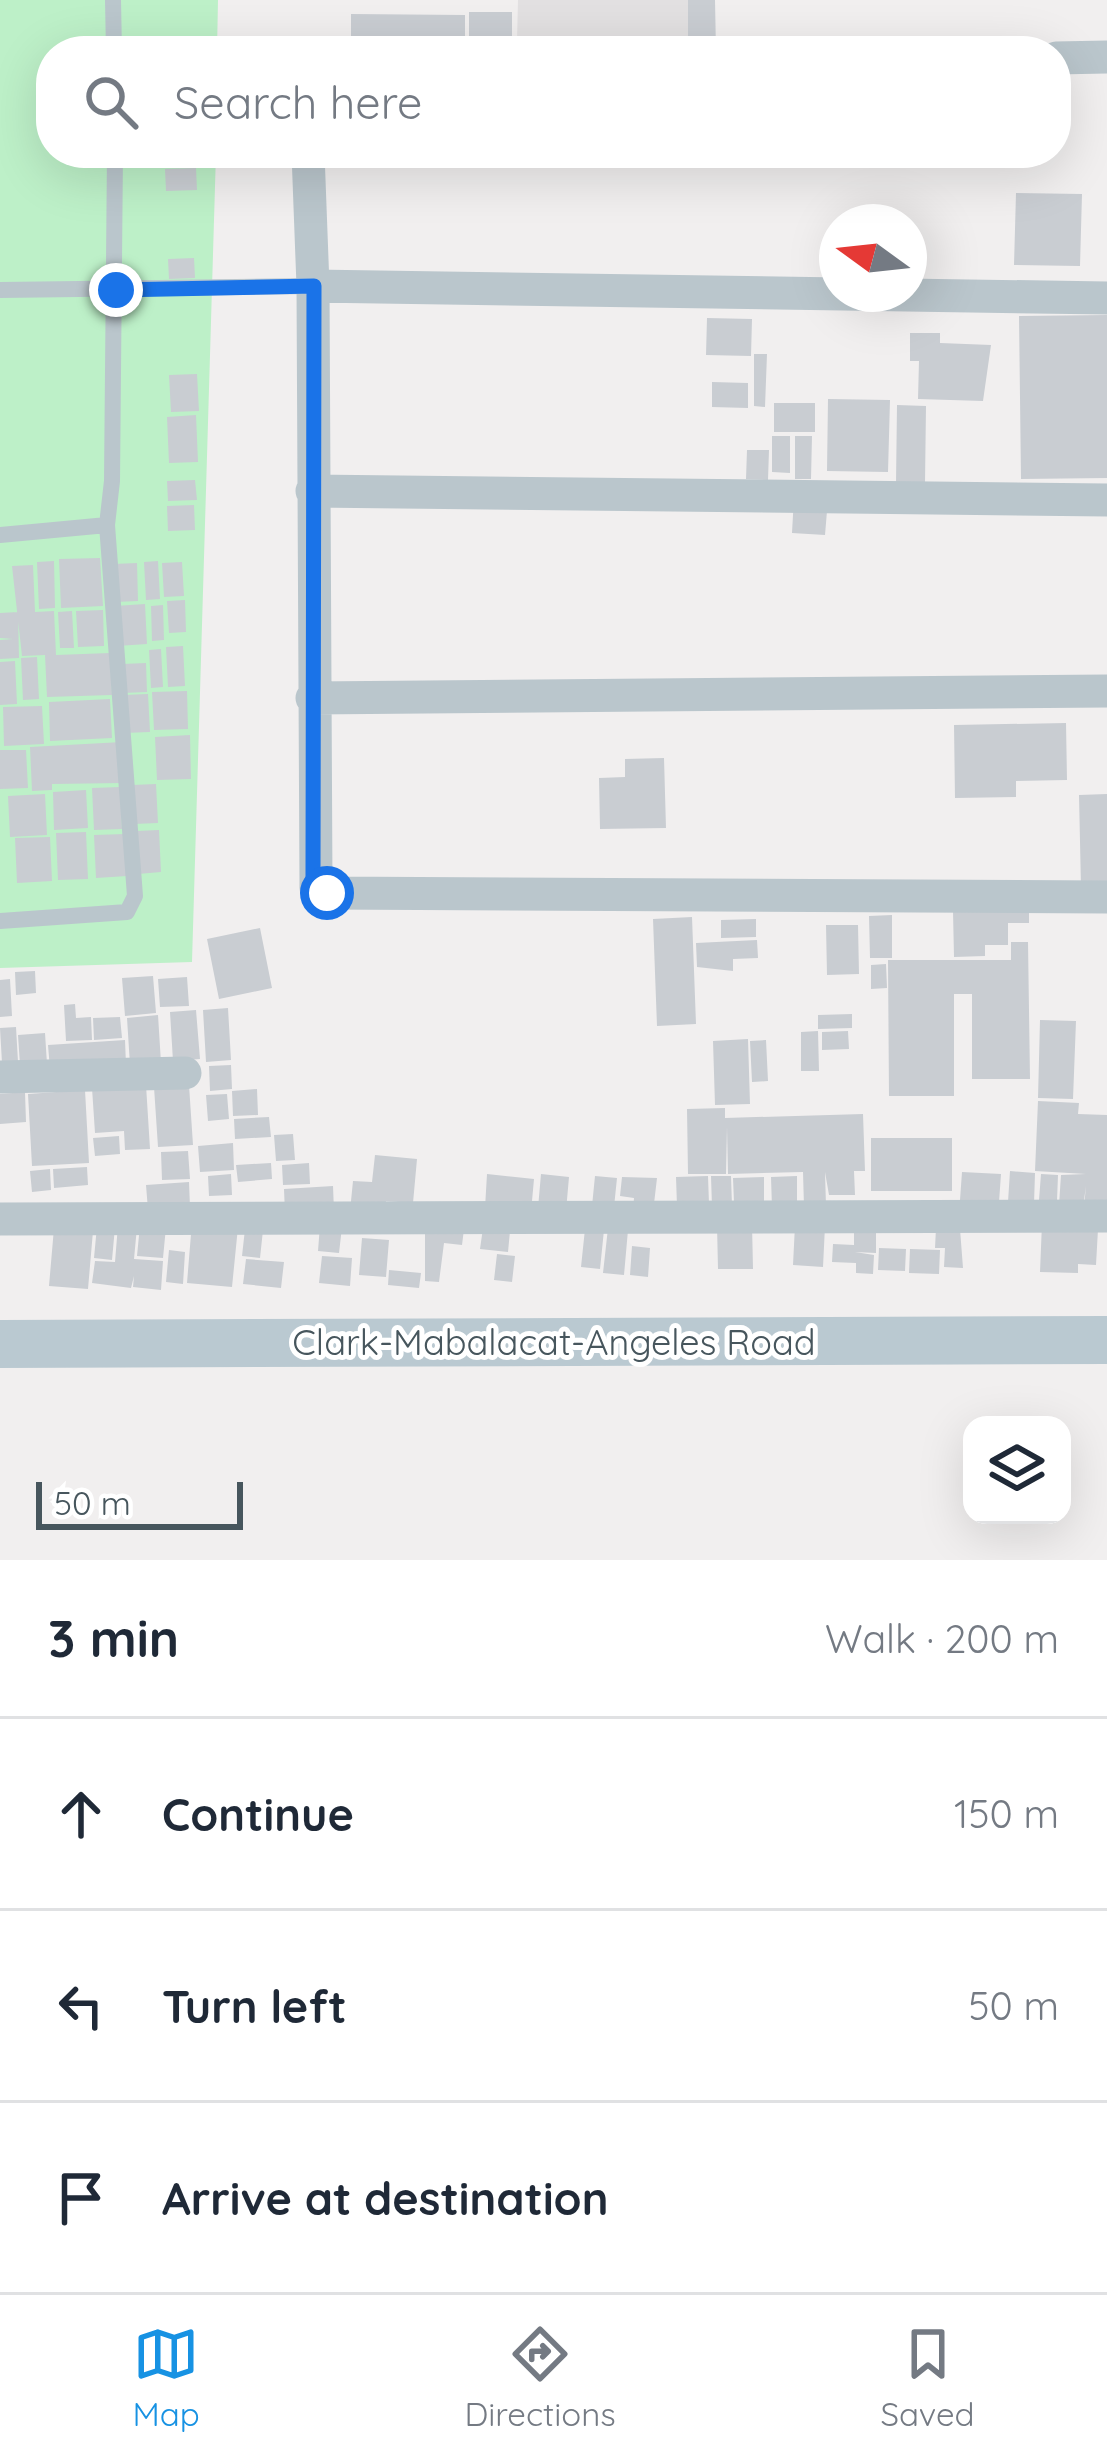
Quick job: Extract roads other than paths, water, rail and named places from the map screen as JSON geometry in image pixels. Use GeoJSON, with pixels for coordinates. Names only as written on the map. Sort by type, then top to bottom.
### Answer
{"type":"FeatureCollection","features":[{"type":"Feature","properties":{"kind":"main road","name":"Clark-Mabalacat-Angeles Road"},"geometry":{"type":"LineString","coordinates":[[0,1344],[1107,1340]]}},
{"type":"Feature","properties":{"kind":"street"},"geometry":{"type":"LineString","coordinates":[[1071,58],[1107,57]]}},
{"type":"Feature","properties":{"kind":"street"},"geometry":{"type":"LineString","coordinates":[[309,168],[314,286],[316,888],[327,893],[1107,897]]}},
{"type":"Feature","properties":{"kind":"street"},"geometry":{"type":"LineString","coordinates":[[314,286],[1107,298]]}},
{"type":"Feature","properties":{"kind":"street"},"geometry":{"type":"LineString","coordinates":[[312,491],[1107,500]]}},
{"type":"Feature","properties":{"kind":"street"},"geometry":{"type":"LineString","coordinates":[[312,698],[1107,692]]}},
{"type":"Feature","properties":{"kind":"street"},"geometry":{"type":"LineString","coordinates":[[0,1077],[185,1073]]}},
{"type":"Feature","properties":{"kind":"street"},"geometry":{"type":"LineString","coordinates":[[0,1219],[1107,1216]]}},
{"type":"Feature","properties":{"kind":"lane"},"geometry":{"type":"LineString","coordinates":[[113,0],[114,36]]}},
{"type":"Feature","properties":{"kind":"lane"},"geometry":{"type":"LineString","coordinates":[[0,921],[127,912],[135,896],[107,525],[116,290],[115,168]]}},
{"type":"Feature","properties":{"kind":"lane"},"geometry":{"type":"LineString","coordinates":[[0,290],[314,286]]}},
{"type":"Feature","properties":{"kind":"lane"},"geometry":{"type":"LineString","coordinates":[[0,535],[107,525]]}}]}
